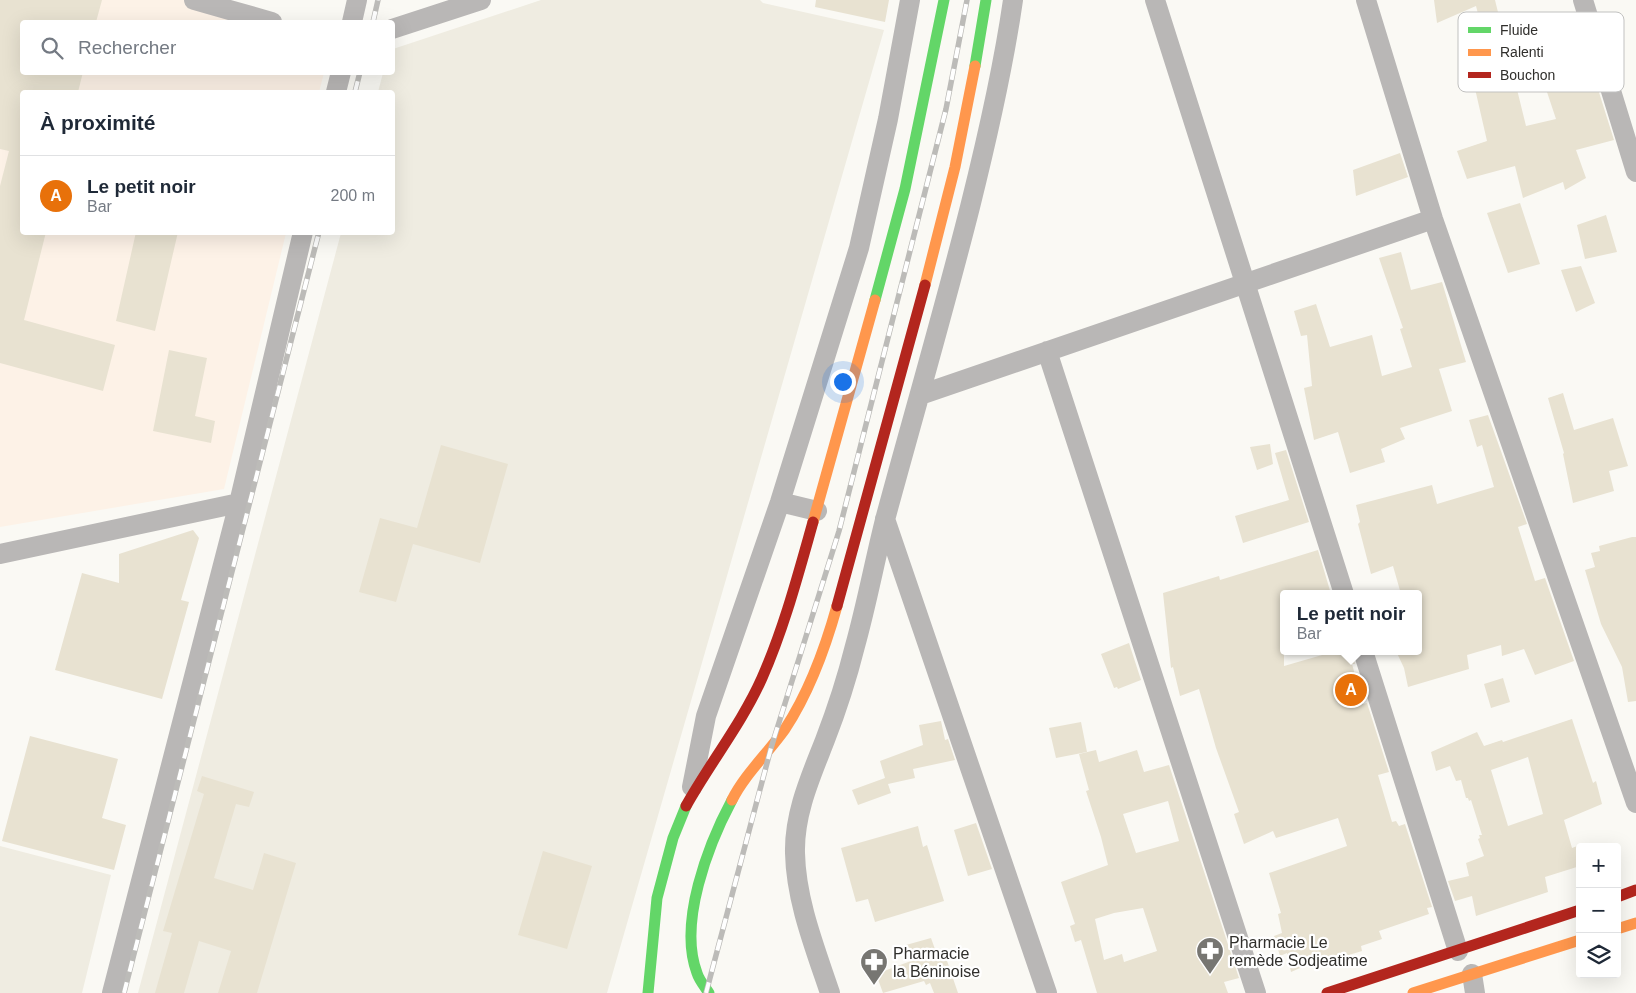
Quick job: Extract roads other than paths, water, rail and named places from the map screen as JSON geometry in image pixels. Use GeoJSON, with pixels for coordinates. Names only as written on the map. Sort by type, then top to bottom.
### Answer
{"type":"FeatureCollection","features":[{"type":"Feature","properties":{"kind":"main road"},"geometry":{"type":"LineString","coordinates":[[648,993],[657,898],[673,838],[689,801],[747,708],[762,679],[786,618],[905,189],[944,0]]}},
{"type":"Feature","properties":{"kind":"main road"},"geometry":{"type":"LineString","coordinates":[[709,993],[698,978],[692,959],[692,910],[699,882],[722,819],[734,796],[791,719],[821,662],[940,228],[955,167],[986,0]]}},
{"type":"Feature","properties":{"kind":"main road"},"geometry":{"type":"LineString","coordinates":[[1621,896],[1636,890]]}},
{"type":"Feature","properties":{"kind":"main road"},"geometry":{"type":"LineString","coordinates":[[1327,993],[1576,911]]}},
{"type":"Feature","properties":{"kind":"main road"},"geometry":{"type":"LineString","coordinates":[[1621,928],[1636,923]]}},
{"type":"Feature","properties":{"kind":"main road"},"geometry":{"type":"LineString","coordinates":[[1413,993],[1474,984],[1576,942]]}},
{"type":"Feature","properties":{"kind":"street"},"geometry":{"type":"LineString","coordinates":[[194,0],[265,20]]}},
{"type":"Feature","properties":{"kind":"street"},"geometry":{"type":"LineString","coordinates":[[352,20],[357,0]]}},
{"type":"Feature","properties":{"kind":"street"},"geometry":{"type":"LineString","coordinates":[[395,28],[481,0]]}},
{"type":"Feature","properties":{"kind":"street"},"geometry":{"type":"LineString","coordinates":[[689,801],[706,716],[780,502],[859,248],[888,119],[910,0]]}},
{"type":"Feature","properties":{"kind":"street"},"geometry":{"type":"LineString","coordinates":[[830,993],[802,904],[795,853],[798,821],[805,790],[846,679],[885,519],[980,167],[1009,31],[1013,0]]}},
{"type":"Feature","properties":{"kind":"street"},"geometry":{"type":"LineString","coordinates":[[1155,0],[1343,590]]}},
{"type":"Feature","properties":{"kind":"street"},"geometry":{"type":"LineString","coordinates":[[1366,0],[1433,219],[1636,802]]}},
{"type":"Feature","properties":{"kind":"street"},"geometry":{"type":"LineString","coordinates":[[1584,0],[1588,12]]}},
{"type":"Feature","properties":{"kind":"street"},"geometry":{"type":"LineString","coordinates":[[336,90],[340,75]]}},
{"type":"Feature","properties":{"kind":"street"},"geometry":{"type":"LineString","coordinates":[[1612,92],[1636,172]]}},
{"type":"Feature","properties":{"kind":"street"},"geometry":{"type":"LineString","coordinates":[[920,395],[1433,219]]}},
{"type":"Feature","properties":{"kind":"street"},"geometry":{"type":"LineString","coordinates":[[112,993],[239,503],[302,235]]}},
{"type":"Feature","properties":{"kind":"street"},"geometry":{"type":"LineString","coordinates":[[1047,351],[1256,993]]}},
{"type":"Feature","properties":{"kind":"street"},"geometry":{"type":"LineString","coordinates":[[780,502],[817,511]]}},
{"type":"Feature","properties":{"kind":"street"},"geometry":{"type":"LineString","coordinates":[[0,554],[239,503]]}},
{"type":"Feature","properties":{"kind":"street"},"geometry":{"type":"LineString","coordinates":[[885,519],[1047,993]]}},
{"type":"Feature","properties":{"kind":"street"},"geometry":{"type":"LineString","coordinates":[[1364,655],[1458,951]]}},
{"type":"Feature","properties":{"kind":"railway"},"geometry":{"type":"LineString","coordinates":[[373,20],[378,0]]}},
{"type":"Feature","properties":{"kind":"railway"},"geometry":{"type":"LineString","coordinates":[[706,993],[771,748],[839,531],[946,109],[967,0]]}},
{"type":"Feature","properties":{"kind":"railway"},"geometry":{"type":"LineString","coordinates":[[356,90],[359,75]]}},
{"type":"Feature","properties":{"kind":"railway"},"geometry":{"type":"LineString","coordinates":[[124,993],[318,235]]}},
{"type":"Feature","properties":{"kind":"place","name":"Le petit noir"},"geometry":{"type":"Point","coordinates":[1351,690]}},
{"type":"Feature","properties":{"kind":"place","name":"Pharmacie Le remède Sodjeatime"},"geometry":{"type":"Point","coordinates":[1210,975]}},
{"type":"Feature","properties":{"kind":"place","name":"Pharmacie la Béninoise"},"geometry":{"type":"Point","coordinates":[874,986]}}]}
